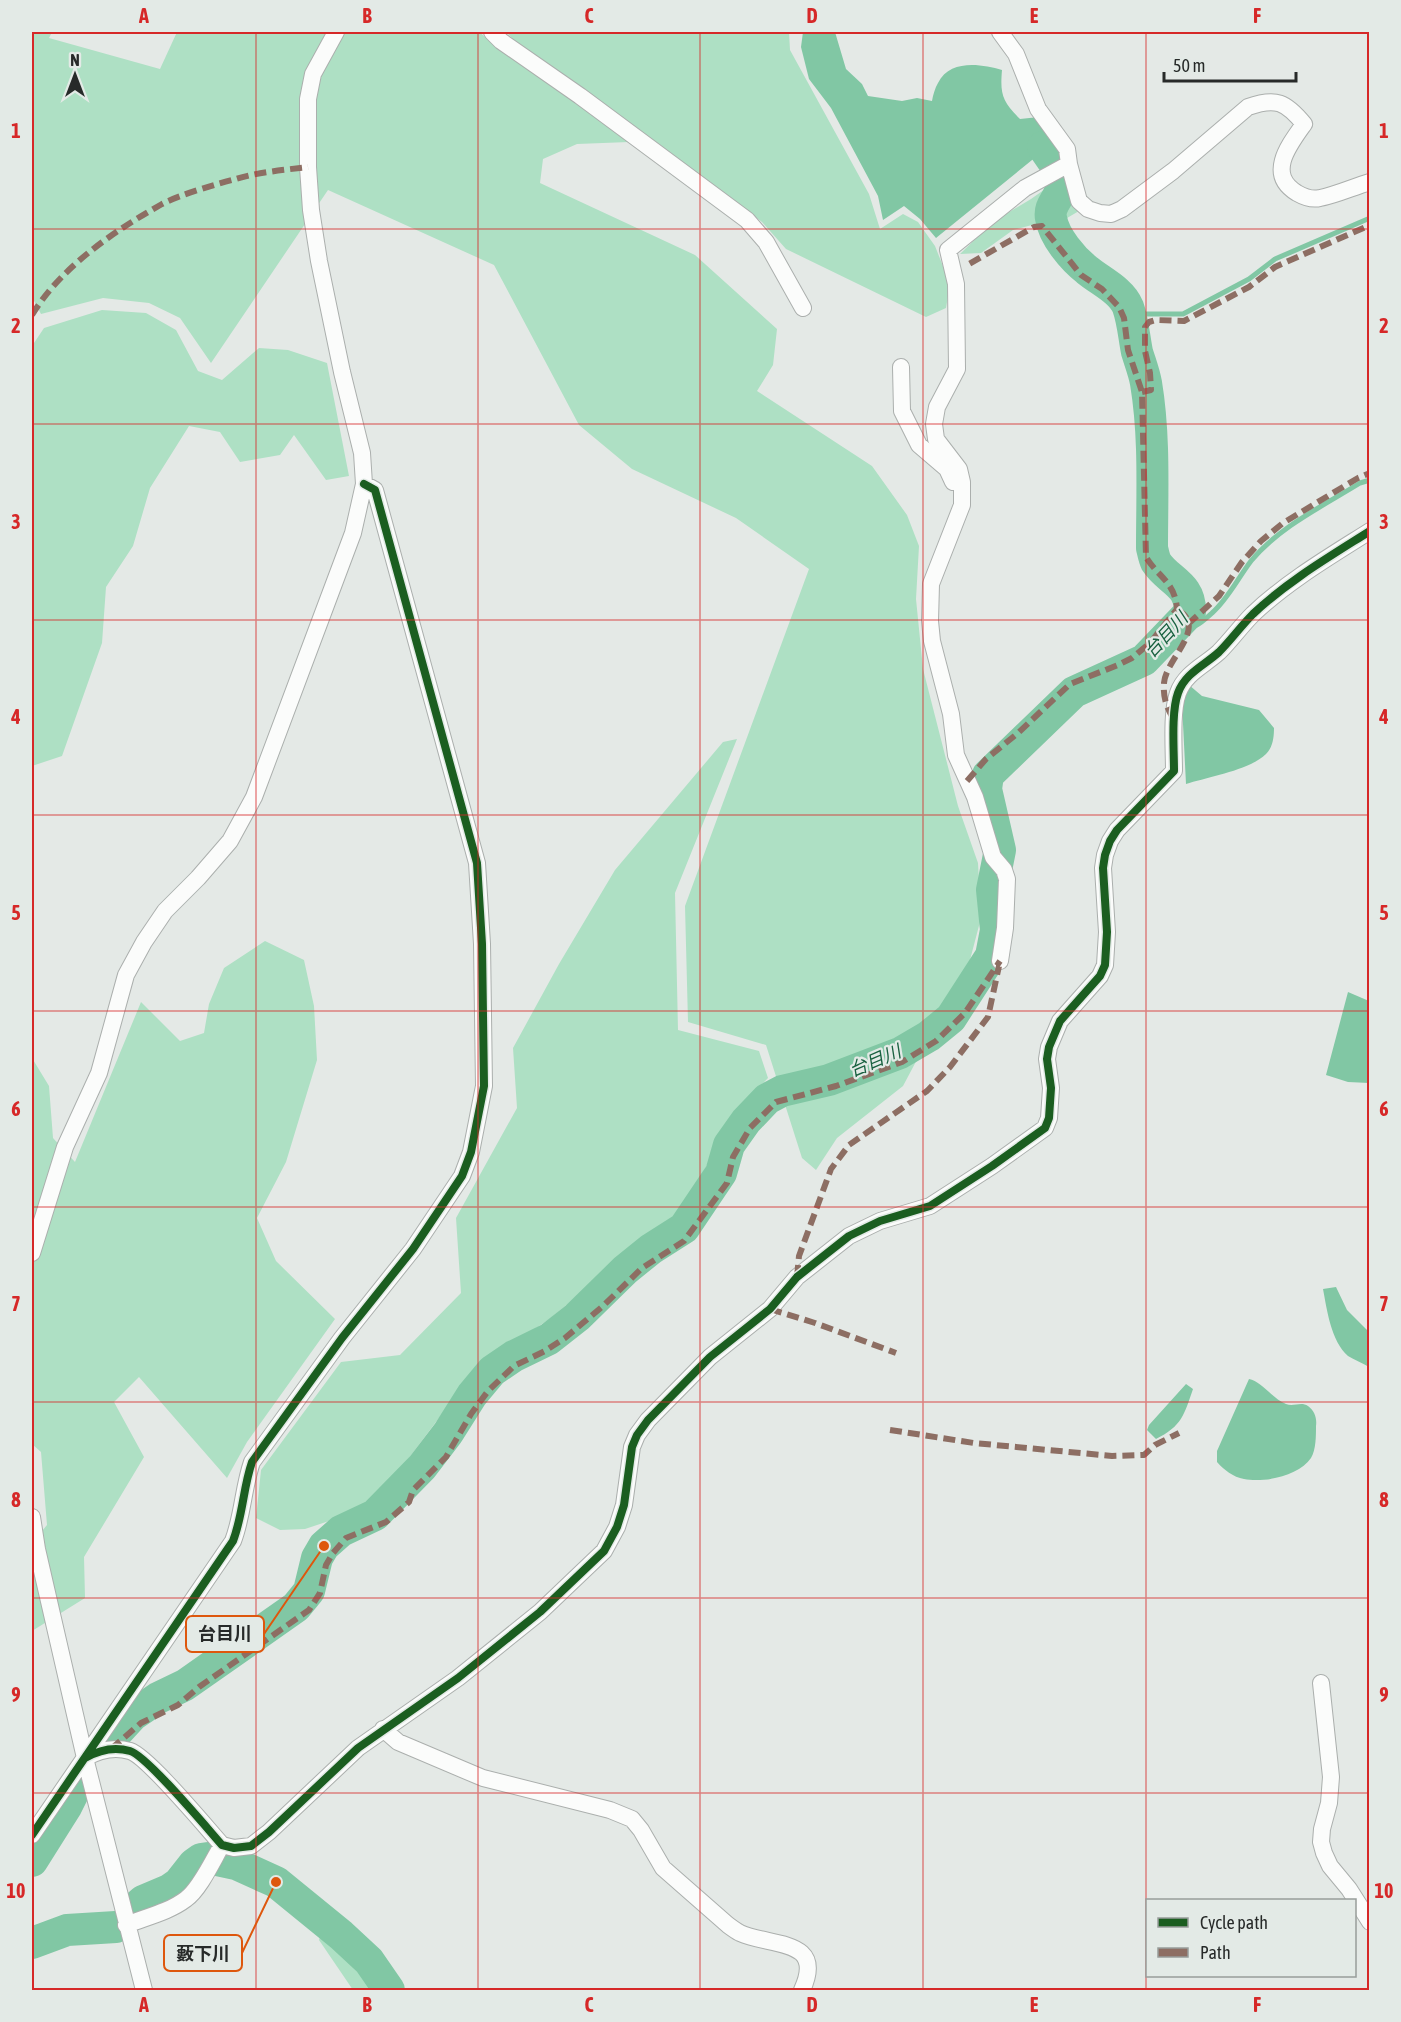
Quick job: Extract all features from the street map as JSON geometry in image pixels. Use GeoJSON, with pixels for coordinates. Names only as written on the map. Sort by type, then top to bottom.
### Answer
{"type":"FeatureCollection","features":[{"type":"Feature","properties":{"kind":"street"},"geometry":{"type":"LineString","coordinates":[[32,1253],[65,1147],[99,1073],[126,975],[144,942],[165,912],[211,864],[242,822],[254,797],[352,533],[364,484],[362,453],[342,372],[319,261],[311,210],[308,167],[308,99],[313,74],[336,32]]}},
{"type":"Feature","properties":{"kind":"street"},"geometry":{"type":"LineString","coordinates":[[492,32],[501,41],[580,96],[747,220],[766,242],[803,308]]}},
{"type":"Feature","properties":{"kind":"street"},"geometry":{"type":"LineString","coordinates":[[1000,32],[1016,54],[1038,109],[1067,149],[1078,201],[1088,209],[1111,214],[1122,209],[1173,171],[1248,107],[1262,102],[1275,102],[1290,107],[1305,124],[1284,157],[1283,177],[1288,186],[1308,198],[1318,199],[1370,182]]}},
{"type":"Feature","properties":{"kind":"street"},"geometry":{"type":"LineString","coordinates":[[1000,961],[1007,879],[998,864],[975,797],[956,755],[951,714],[932,641],[930,621],[931,584],[962,505],[962,482],[959,469],[936,439],[934,424],[937,407],[957,369],[956,284],[948,250],[1025,188],[1069,164]]}},
{"type":"Feature","properties":{"kind":"street"},"geometry":{"type":"LineString","coordinates":[[901,367],[902,411],[920,445],[947,469],[953,482],[955,527]]}},
{"type":"Feature","properties":{"kind":"street"},"geometry":{"type":"LineString","coordinates":[[32,1835],[234,1541],[252,1462],[342,1338],[413,1249],[462,1176],[471,1152],[484,1086],[482,944],[477,863],[375,490],[364,484]]}},
{"type":"Feature","properties":{"kind":"street"},"geometry":{"type":"LineString","coordinates":[[126,1925],[164,1911],[187,1899],[217,1853],[251,1846],[269,1832],[358,1748],[458,1678],[540,1612],[604,1551],[617,1527],[624,1505],[632,1447],[648,1420],[710,1357],[770,1309],[798,1277],[849,1236],[880,1221],[930,1206],[1045,1128],[1049,1118],[1051,1089],[1047,1059],[1049,1047],[1060,1021],[1100,976],[1105,965],[1107,932],[1103,868],[1105,855],[1117,830],[1174,771],[1175,706],[1177,694],[1183,682],[1192,671],[1214,656],[1252,615],[1296,577],[1370,531]]}},
{"type":"Feature","properties":{"kind":"street"},"geometry":{"type":"LineString","coordinates":[[32,1517],[37,1549],[85,1758],[144,1990]]}},
{"type":"Feature","properties":{"kind":"street"},"geometry":{"type":"LineString","coordinates":[[1321,1683],[1331,1778],[1329,1803],[1322,1828],[1321,1842],[1330,1866],[1355,1899]]}},
{"type":"Feature","properties":{"kind":"street"},"geometry":{"type":"LineString","coordinates":[[383,1729],[398,1742],[483,1778],[610,1810],[632,1819],[663,1868],[728,1925],[740,1933],[796,1949],[805,1956],[808,1967],[807,1979],[802,1990]]}},
{"type":"Feature","properties":{"kind":"street"},"geometry":{"type":"LineString","coordinates":[[85,1758],[99,1750],[131,1751],[148,1763],[217,1853]]}},
{"type":"Feature","properties":{"kind":"street"},"geometry":{"type":"LineString","coordinates":[[1356,1900],[1370,1922]]}},
{"type":"Feature","properties":{"kind":"shaded area"},"geometry":{"type":"Polygon","coordinates":[[[32,32],[52,32],[49,38],[160,69],[177,32],[479,32],[493,43],[515,41],[506,32],[789,32],[790,50],[869,194],[880,229],[903,214],[918,222],[935,246],[950,284],[946,308],[926,317],[786,249],[762,222],[655,141],[577,144],[543,159],[540,183],[695,255],[777,329],[773,365],[757,391],[872,466],[907,515],[919,546],[916,599],[923,669],[958,806],[978,863],[981,918],[970,960],[903,1086],[837,1138],[816,1170],[802,1158],[766,1045],[688,1022],[685,906],[809,569],[736,518],[632,469],[579,425],[494,265],[328,190],[211,363],[180,318],[149,303],[103,298],[41,314],[32,297],[32,32]]]}},
{"type":"Feature","properties":{"kind":"shaded area"},"geometry":{"type":"Polygon","coordinates":[[[803,32],[835,32],[846,69],[862,84],[868,96],[902,101],[917,98],[932,101],[938,83],[950,70],[976,65],[1002,70],[1002,91],[1009,107],[1020,119],[1039,117],[1053,143],[936,238],[920,219],[904,206],[883,220],[878,196],[831,108],[809,79],[801,47],[803,32]]]}},
{"type":"Feature","properties":{"kind":"shaded area"},"geometry":{"type":"Polygon","coordinates":[[[1066,178],[1079,211],[1050,228],[1047,221],[1013,230],[981,253],[960,254],[994,221],[1058,180],[1066,178]]]}},
{"type":"Feature","properties":{"kind":"shaded area"},"geometry":{"type":"Polygon","coordinates":[[[102,310],[146,313],[176,330],[198,371],[222,380],[259,348],[288,350],[327,363],[349,476],[326,480],[294,435],[280,455],[240,462],[220,432],[189,426],[150,488],[133,546],[106,587],[102,643],[62,756],[32,766],[32,346],[44,328],[102,310]]]}},
{"type":"Feature","properties":{"kind":"shaded area"},"geometry":{"type":"Polygon","coordinates":[[[1189,685],[1202,696],[1259,710],[1274,728],[1272,745],[1266,754],[1259,760],[1239,769],[1186,784],[1182,704],[1189,685]]]}},
{"type":"Feature","properties":{"kind":"shaded area"},"geometry":{"type":"Polygon","coordinates":[[[737,739],[675,893],[678,1030],[759,1051],[768,1078],[733,1114],[680,1213],[548,1320],[477,1367],[391,1482],[353,1513],[305,1529],[280,1530],[256,1518],[261,1470],[341,1362],[400,1355],[461,1293],[456,1218],[517,1108],[513,1048],[559,964],[615,870],[723,742],[737,739]]]}},
{"type":"Feature","properties":{"kind":"shaded area"},"geometry":{"type":"Polygon","coordinates":[[[265,941],[304,960],[314,1006],[317,1060],[286,1162],[257,1218],[276,1261],[335,1319],[247,1442],[227,1478],[139,1377],[114,1402],[144,1457],[84,1557],[85,1598],[32,1631],[32,1543],[47,1525],[41,1452],[32,1444],[32,1058],[49,1086],[53,1138],[75,1162],[141,1002],[180,1041],[204,1033],[209,1004],[224,968],[265,941]]]}},
{"type":"Feature","properties":{"kind":"shaded area"},"geometry":{"type":"Polygon","coordinates":[[[1348,992],[1369,1001],[1369,1083],[1348,1082],[1326,1075],[1348,992]]]}},
{"type":"Feature","properties":{"kind":"shaded area"},"geometry":{"type":"Polygon","coordinates":[[[1336,1287],[1347,1310],[1369,1332],[1369,1367],[1348,1356],[1337,1342],[1328,1315],[1323,1289],[1336,1287]]]}},
{"type":"Feature","properties":{"kind":"shaded area"},"geometry":{"type":"Polygon","coordinates":[[[1249,1379],[1254,1380],[1286,1404],[1308,1406],[1315,1415],[1316,1438],[1313,1455],[1305,1464],[1290,1474],[1271,1479],[1244,1479],[1229,1473],[1217,1462],[1217,1451],[1249,1379]]]}},
{"type":"Feature","properties":{"kind":"shaded area"},"geometry":{"type":"Polygon","coordinates":[[[1186,1384],[1193,1389],[1181,1419],[1156,1439],[1147,1430],[1149,1425],[1186,1384]]]}},
{"type":"Feature","properties":{"kind":"shaded area"},"geometry":{"type":"Polygon","coordinates":[[[322,1931],[360,1964],[378,1990],[353,1990],[319,1940],[322,1931]]]}},
{"type":"Feature","properties":{"kind":"waterway"},"geometry":{"type":"LineString","coordinates":[[1043,147],[1052,160]]}},
{"type":"Feature","properties":{"kind":"waterway","name":"台目川"},"geometry":{"type":"LineString","coordinates":[[110,1740],[133,1715],[158,1698],[185,1685],[296,1607],[309,1591],[317,1558],[324,1546],[341,1531],[375,1515],[422,1467],[448,1433],[472,1395],[492,1371],[514,1356],[549,1339],[577,1317],[625,1270],[651,1249],[684,1228],[721,1173],[729,1145],[746,1121],[767,1099],[782,1091],[829,1080],[900,1053],[929,1036],[951,1018],[991,956],[996,930],[992,890],[1000,850],[986,789],[988,775],[1074,692],[1144,660],[1190,612],[1187,595],[1156,562],[1152,548],[1151,424],[1145,379],[1137,352],[1130,312],[1125,301],[1110,286],[1076,260],[1056,233],[1051,213],[1062,186],[1062,180]]}},
{"type":"Feature","properties":{"kind":"waterway"},"geometry":{"type":"LineString","coordinates":[[1130,314],[1183,314],[1249,279],[1275,259],[1370,218]]}},
{"type":"Feature","properties":{"kind":"waterway"},"geometry":{"type":"LineString","coordinates":[[1175,627],[1196,626],[1204,620],[1223,601],[1251,561],[1288,527],[1360,483],[1370,480]]}},
{"type":"Feature","properties":{"kind":"waterway","name":"台目川"},"geometry":{"type":"LineString","coordinates":[[32,1861],[66,1807],[79,1781]]}},
{"type":"Feature","properties":{"kind":"waterway"},"geometry":{"type":"LineString","coordinates":[[135,1908],[143,1901],[179,1883],[201,1859],[208,1858],[236,1864],[276,1882],[341,1935],[369,1961],[389,1990]]}},
{"type":"Feature","properties":{"kind":"waterway"},"geometry":{"type":"LineString","coordinates":[[32,1943],[67,1930],[116,1927]]}},
{"type":"Feature","properties":{"kind":"marked path"},"geometry":{"type":"LineString","coordinates":[[32,315],[58,281],[73,266],[107,238],[162,204],[198,190],[245,177],[308,167]]}},
{"type":"Feature","properties":{"kind":"marked path"},"geometry":{"type":"LineString","coordinates":[[1142,392],[1151,390],[1145,351],[1145,327],[1149,322],[1184,321],[1249,287],[1275,267],[1370,225]]}},
{"type":"Feature","properties":{"kind":"marked path"},"geometry":{"type":"LineString","coordinates":[[967,781],[986,759],[1018,733],[1070,684],[1132,658],[1150,643],[1177,609],[1170,586],[1146,557],[1142,392],[1128,350],[1124,318],[1119,307],[1102,289],[1081,275],[1042,226],[1034,227],[969,264]]}},
{"type":"Feature","properties":{"kind":"marked path"},"geometry":{"type":"LineString","coordinates":[[1188,624],[1219,596],[1242,562],[1261,541],[1283,523],[1370,473]]}},
{"type":"Feature","properties":{"kind":"marked path"},"geometry":{"type":"LineString","coordinates":[[1173,718],[1168,709],[1164,683],[1166,673],[1183,644],[1189,625],[1186,617],[1177,609]]}},
{"type":"Feature","properties":{"kind":"marked path"},"geometry":{"type":"LineString","coordinates":[[111,1749],[141,1723],[178,1705],[199,1687],[309,1610],[320,1593],[326,1565],[333,1553],[346,1538],[386,1522],[409,1502],[413,1490],[446,1457],[471,1414],[488,1391],[514,1366],[565,1338],[603,1306],[642,1268],[684,1241],[727,1183],[733,1157],[750,1128],[776,1102],[836,1086],[902,1062],[936,1041],[965,1013],[1000,961]]}},
{"type":"Feature","properties":{"kind":"marked path"},"geometry":{"type":"LineString","coordinates":[[797,1277],[799,1256],[831,1169],[849,1145],[927,1091],[950,1067],[988,1017],[999,966]]}},
{"type":"Feature","properties":{"kind":"marked path"},"geometry":{"type":"LineString","coordinates":[[770,1309],[896,1353]]}},
{"type":"Feature","properties":{"kind":"marked path"},"geometry":{"type":"LineString","coordinates":[[890,1430],[974,1443],[1112,1456],[1144,1455],[1155,1445],[1179,1433]]}},
{"type":"Feature","properties":{"kind":"cycle path"},"geometry":{"type":"LineString","coordinates":[[32,1835],[233,1541],[252,1462],[342,1338],[413,1249],[462,1176],[471,1152],[484,1086],[482,944],[477,863],[375,490],[364,484]]}},
{"type":"Feature","properties":{"kind":"cycle path"},"geometry":{"type":"LineString","coordinates":[[85,1758],[106,1750],[130,1751],[162,1778],[222,1845],[234,1848],[251,1846],[269,1832],[358,1748],[458,1678],[540,1612],[604,1551],[617,1527],[624,1505],[632,1447],[637,1435],[648,1420],[710,1357],[770,1309],[797,1277],[849,1236],[880,1221],[930,1206],[1045,1128],[1049,1118],[1051,1088],[1047,1059],[1049,1047],[1060,1021],[1100,976],[1105,965],[1107,932],[1103,868],[1105,855],[1117,830],[1174,771],[1174,710],[1181,686],[1190,675],[1219,652],[1266,602],[1309,570],[1370,531]]}},
{"type":"Feature","properties":{"kind":"place","name":"台目川"},"geometry":{"type":"Point","coordinates":[324,1546]}},
{"type":"Feature","properties":{"kind":"place","name":"藪下川"},"geometry":{"type":"Point","coordinates":[276,1882]}}]}
